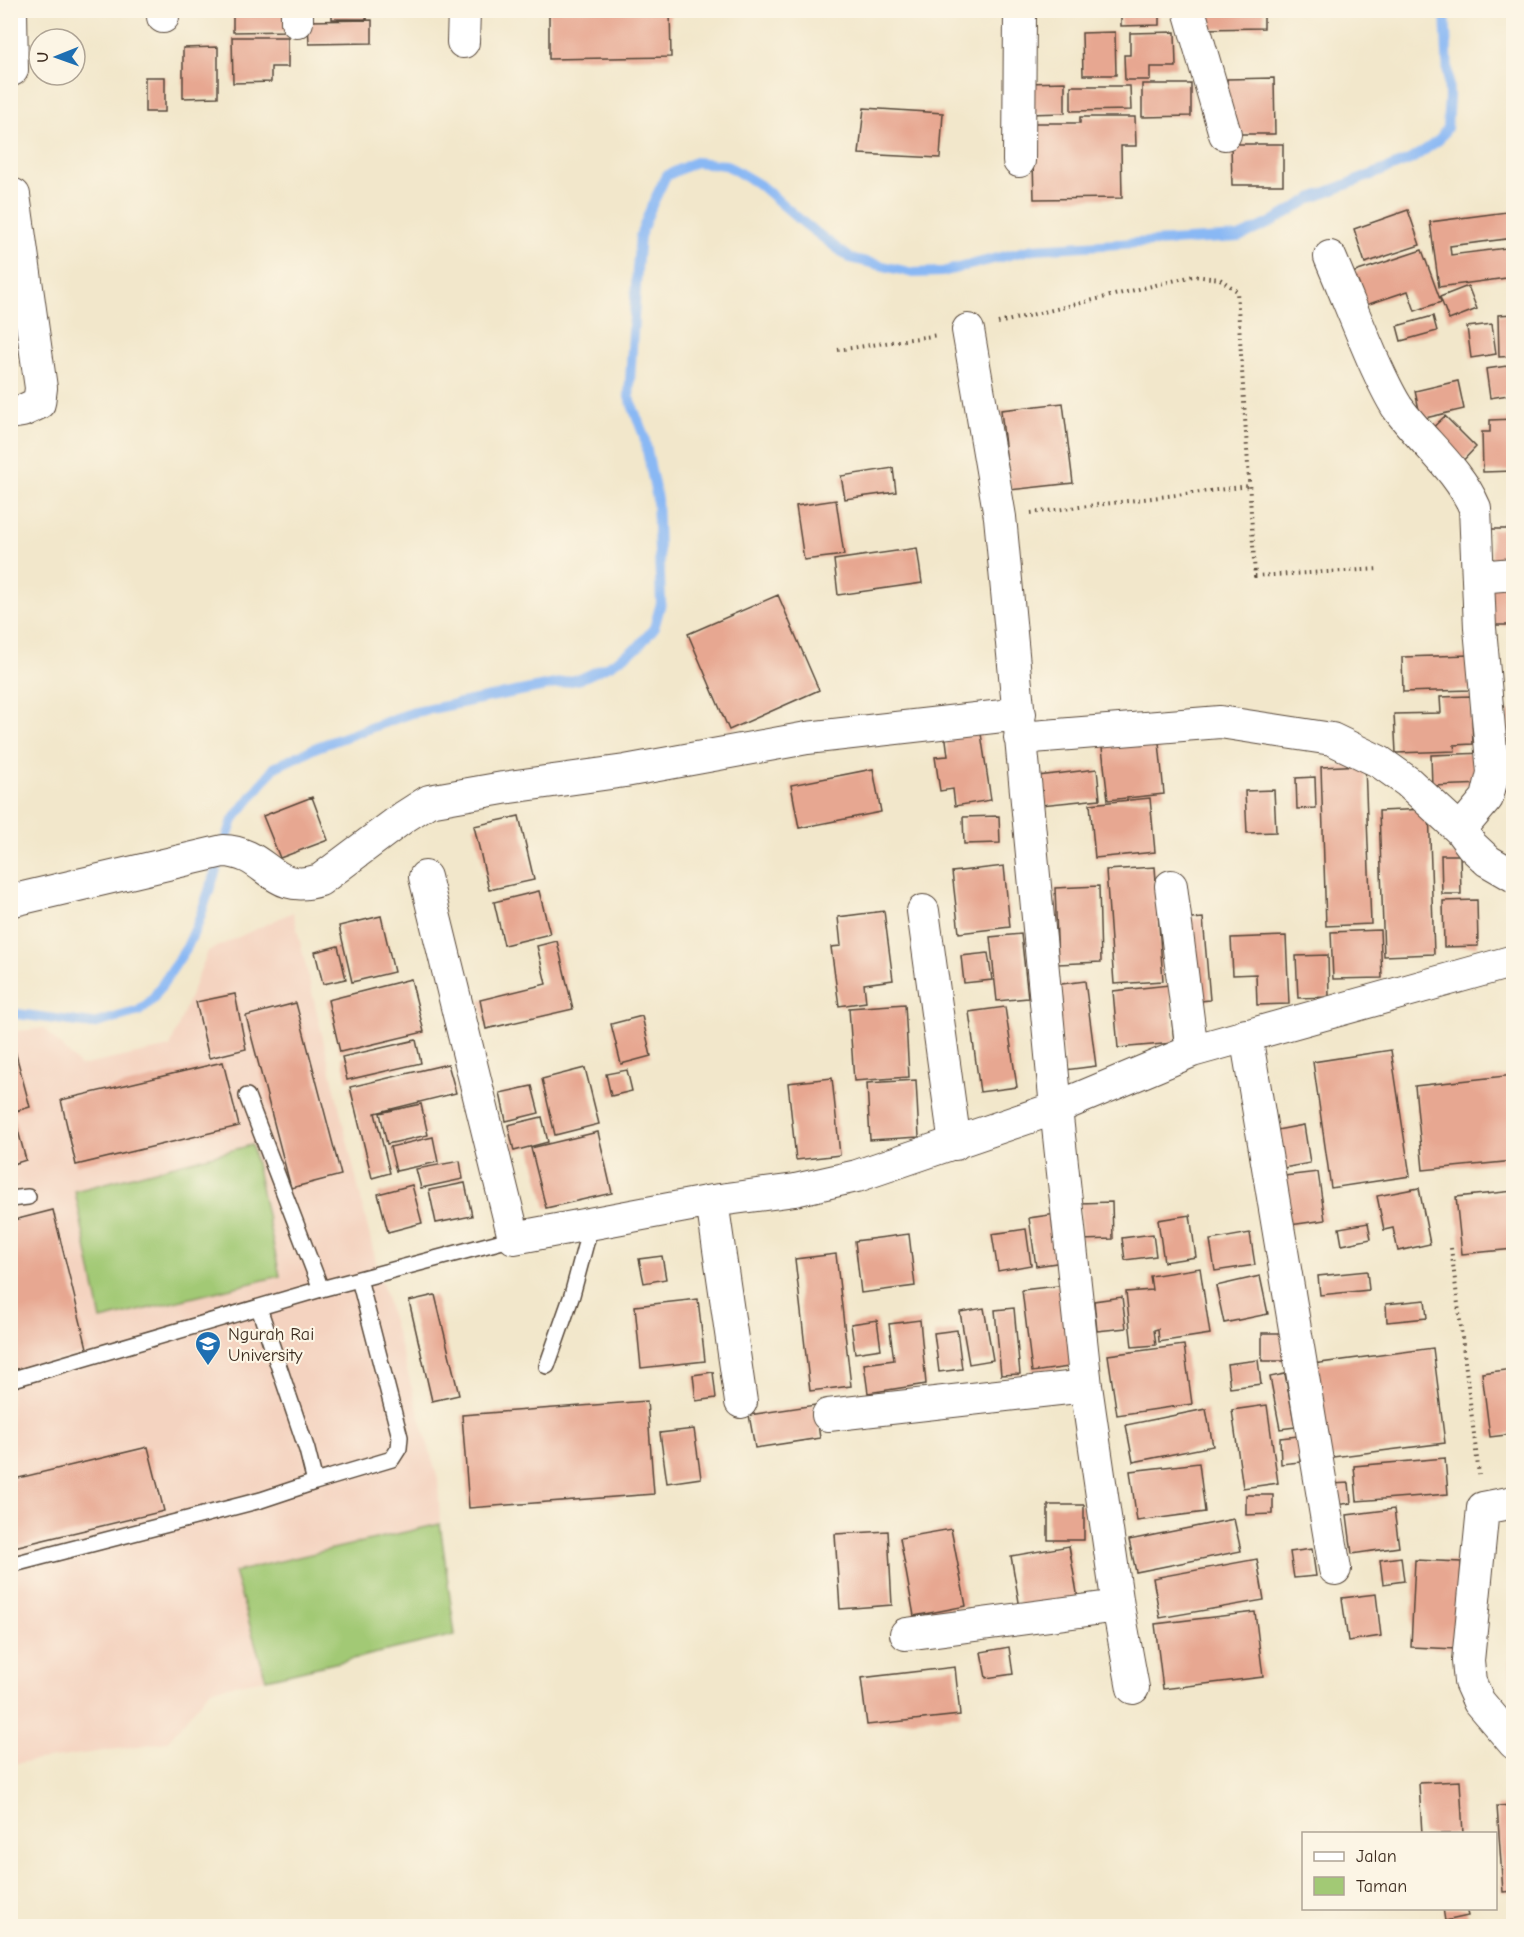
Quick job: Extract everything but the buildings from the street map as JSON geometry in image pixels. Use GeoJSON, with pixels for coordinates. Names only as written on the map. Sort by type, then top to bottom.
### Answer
{"type":"FeatureCollection","features":[{"type":"Feature","properties":{"kind":"street"},"geometry":{"type":"LineString","coordinates":[[11,10],[12,70]]}},
{"type":"Feature","properties":{"kind":"street"},"geometry":{"type":"LineString","coordinates":[[463,42],[464,10]]}},
{"type":"Feature","properties":{"kind":"street"},"geometry":{"type":"LineString","coordinates":[[1019,161],[1020,10]]}},
{"type":"Feature","properties":{"kind":"street"},"geometry":{"type":"LineString","coordinates":[[1189,10],[1225,135]]}},
{"type":"Feature","properties":{"kind":"street"},"geometry":{"type":"LineString","coordinates":[[10,413],[22,411],[39,403],[41,388],[14,195]]}},
{"type":"Feature","properties":{"kind":"street"},"geometry":{"type":"LineString","coordinates":[[1330,257],[1366,343],[1396,406],[1459,478],[1468,490],[1475,508],[1480,628],[1493,773],[1487,798],[1460,830]]}},
{"type":"Feature","properties":{"kind":"street"},"geometry":{"type":"LineString","coordinates":[[968,330],[1000,517],[1056,1108],[1086,1386],[1118,1606],[1133,1688]]}},
{"type":"Feature","properties":{"kind":"street"},"geometry":{"type":"LineString","coordinates":[[1478,577],[1514,574]]}},
{"type":"Feature","properties":{"kind":"street"},"geometry":{"type":"LineString","coordinates":[[10,901],[223,851],[235,851],[248,856],[282,881],[305,885],[320,880],[429,801],[625,771],[807,738],[1020,726],[1220,722],[1332,740],[1357,750],[1408,782],[1460,830],[1472,846],[1488,861],[1514,876]]}},
{"type":"Feature","properties":{"kind":"street"},"geometry":{"type":"LineString","coordinates":[[425,877],[514,1238],[712,1201],[795,1190],[857,1176],[1056,1108],[1192,1051],[1514,961]]}},
{"type":"Feature","properties":{"kind":"street"},"geometry":{"type":"LineString","coordinates":[[1172,886],[1192,1051]]}},
{"type":"Feature","properties":{"kind":"street"},"geometry":{"type":"LineString","coordinates":[[923,911],[954,1144]]}},
{"type":"Feature","properties":{"kind":"street"},"geometry":{"type":"LineString","coordinates":[[1246,1035],[1335,1569]]}},
{"type":"Feature","properties":{"kind":"street"},"geometry":{"type":"LineString","coordinates":[[712,1201],[741,1402]]}},
{"type":"Feature","properties":{"kind":"street"},"geometry":{"type":"LineString","coordinates":[[828,1415],[1086,1386]]}},
{"type":"Feature","properties":{"kind":"street"},"geometry":{"type":"LineString","coordinates":[[1514,1502],[1483,1508],[1468,1661],[1470,1682],[1479,1702],[1514,1743]]}},
{"type":"Feature","properties":{"kind":"street"},"geometry":{"type":"LineString","coordinates":[[906,1634],[1118,1606]]}},
{"type":"Feature","properties":{"kind":"lane"},"geometry":{"type":"LineString","coordinates":[[246,1096],[321,1289]]}},
{"type":"Feature","properties":{"kind":"lane"},"geometry":{"type":"LineString","coordinates":[[10,1199],[28,1197]]}},
{"type":"Feature","properties":{"kind":"lane"},"geometry":{"type":"LineString","coordinates":[[547,1366],[572,1295],[591,1224]]}},
{"type":"Feature","properties":{"kind":"lane"},"geometry":{"type":"LineString","coordinates":[[10,1380],[321,1289],[514,1238]]}},
{"type":"Feature","properties":{"kind":"lane"},"geometry":{"type":"LineString","coordinates":[[10,1565],[261,1500],[393,1459],[399,1449],[400,1437],[359,1279]]}},
{"type":"Feature","properties":{"kind":"lane"},"geometry":{"type":"LineString","coordinates":[[259,1308],[307,1450],[315,1482]]}},
{"type":"Feature","properties":{"kind":"path"},"geometry":{"type":"LineString","coordinates":[[838,350],[968,330],[1192,276],[1220,279],[1237,291],[1254,576],[1380,569]]}},
{"type":"Feature","properties":{"kind":"path"},"geometry":{"type":"LineString","coordinates":[[1000,517],[1249,486]]}},
{"type":"Feature","properties":{"kind":"path"},"geometry":{"type":"LineString","coordinates":[[1451,1248],[1483,1508]]}},
{"type":"Feature","properties":{"kind":"shaded area","name":"Ngurah Rai University"},"geometry":{"type":"Polygon","coordinates":[[[293,912],[374,1254],[438,1480],[440,1524],[455,1635],[266,1679],[211,1689],[167,1742],[11,1764],[10,1032],[44,1028],[80,1066],[170,1047],[208,951],[293,912]]]}},
{"type":"Feature","properties":{"kind":"green space"},"geometry":{"type":"Polygon","coordinates":[[[252,1145],[280,1276],[101,1320],[75,1191],[252,1145]]]}},
{"type":"Feature","properties":{"kind":"green space"},"geometry":{"type":"Polygon","coordinates":[[[440,1524],[455,1635],[266,1679],[234,1572],[440,1524]]]}},
{"type":"Feature","properties":{"kind":"waterway"},"geometry":{"type":"LineString","coordinates":[[10,1013],[93,1024],[139,1011],[152,1000],[187,947],[198,923],[233,820],[275,767],[317,747],[411,713],[580,679],[610,665],[638,647],[654,628],[661,603],[657,499],[644,436],[629,397],[640,236],[666,176],[695,162],[726,165],[760,185],[805,224],[850,258],[913,273],[942,272],[1033,249],[1239,237],[1270,223],[1312,198],[1412,159],[1439,140],[1447,128],[1449,97],[1445,10]]}},
{"type":"Feature","properties":{"kind":"place","name":"Ngurah Rai University"},"geometry":{"type":"Point","coordinates":[208,1367]}}]}
